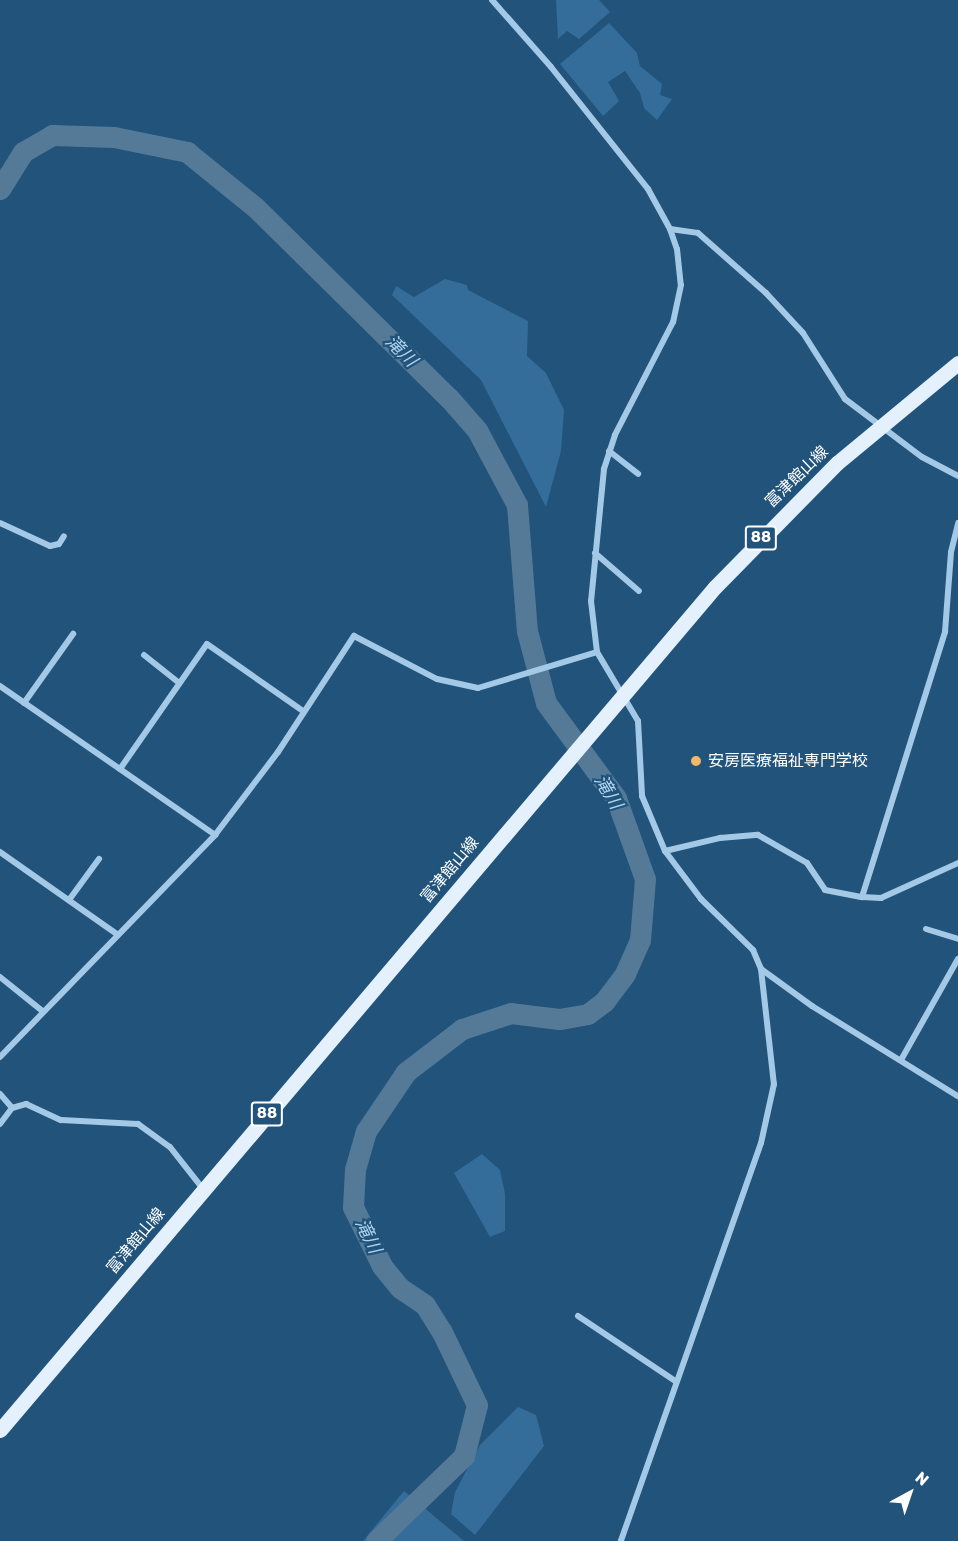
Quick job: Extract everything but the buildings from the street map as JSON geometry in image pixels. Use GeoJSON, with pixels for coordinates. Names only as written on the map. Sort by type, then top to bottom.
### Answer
{"type":"FeatureCollection","features":[{"type":"Feature","properties":{"kind":"main road","name":"富津館山線"},"geometry":{"type":"LineString","coordinates":[[0,1430],[624,692],[786,511],[881,426],[958,363]]}},
{"type":"Feature","properties":{"kind":"street"},"geometry":{"type":"LineString","coordinates":[[492,0],[648,189],[670,229],[680,268],[679,303],[665,340],[609,451],[591,601],[597,651],[624,692],[641,736],[642,796],[664,851],[701,899],[753,950],[761,969],[774,1084],[770,1110],[621,1541]]}},
{"type":"Feature","properties":{"kind":"street"},"geometry":{"type":"LineString","coordinates":[[670,229],[698,233],[766,293],[803,333],[845,399],[922,457],[958,476]]}},
{"type":"Feature","properties":{"kind":"street"},"geometry":{"type":"LineString","coordinates":[[609,451],[638,474]]}},
{"type":"Feature","properties":{"kind":"street"},"geometry":{"type":"LineString","coordinates":[[0,523],[50,546],[59,544],[64,536]]}},
{"type":"Feature","properties":{"kind":"street"},"geometry":{"type":"LineString","coordinates":[[862,897],[945,632],[952,543],[958,523]]}},
{"type":"Feature","properties":{"kind":"street"},"geometry":{"type":"LineString","coordinates":[[595,553],[639,591]]}},
{"type":"Feature","properties":{"kind":"street"},"geometry":{"type":"LineString","coordinates":[[24,703],[73,634]]}},
{"type":"Feature","properties":{"kind":"street"},"geometry":{"type":"LineString","coordinates":[[0,1057],[41,1010],[215,835],[278,752],[354,636],[437,679],[478,687],[558,666],[597,651]]}},
{"type":"Feature","properties":{"kind":"street"},"geometry":{"type":"LineString","coordinates":[[120,769],[201,648],[212,643],[303,711]]}},
{"type":"Feature","properties":{"kind":"street"},"geometry":{"type":"LineString","coordinates":[[144,655],[178,682]]}},
{"type":"Feature","properties":{"kind":"street"},"geometry":{"type":"LineString","coordinates":[[0,686],[215,835]]}},
{"type":"Feature","properties":{"kind":"street"},"geometry":{"type":"LineString","coordinates":[[664,851],[720,838],[758,835],[807,863],[825,890],[881,898],[958,863]]}},
{"type":"Feature","properties":{"kind":"street"},"geometry":{"type":"LineString","coordinates":[[0,852],[118,935]]}},
{"type":"Feature","properties":{"kind":"street"},"geometry":{"type":"LineString","coordinates":[[69,900],[99,859]]}},
{"type":"Feature","properties":{"kind":"street"},"geometry":{"type":"LineString","coordinates":[[926,929],[958,939]]}},
{"type":"Feature","properties":{"kind":"street"},"geometry":{"type":"LineString","coordinates":[[901,1060],[958,958]]}},
{"type":"Feature","properties":{"kind":"street"},"geometry":{"type":"LineString","coordinates":[[761,969],[812,1006],[958,1096]]}},
{"type":"Feature","properties":{"kind":"street"},"geometry":{"type":"LineString","coordinates":[[0,977],[41,1010]]}},
{"type":"Feature","properties":{"kind":"street"},"geometry":{"type":"LineString","coordinates":[[0,1094],[12,1108]]}},
{"type":"Feature","properties":{"kind":"street"},"geometry":{"type":"LineString","coordinates":[[0,1124],[12,1108],[26,1104],[61,1120],[138,1124],[170,1147],[204,1189]]}},
{"type":"Feature","properties":{"kind":"street"},"geometry":{"type":"LineString","coordinates":[[578,1316],[675,1381]]}},
{"type":"Feature","properties":{"kind":"shaded area"},"geometry":{"type":"Polygon","coordinates":[[[556,0],[599,0],[610,12],[579,39],[567,31],[558,39],[556,0]]]}},
{"type":"Feature","properties":{"kind":"shaded area"},"geometry":{"type":"Polygon","coordinates":[[[609,23],[637,53],[640,66],[662,84],[660,95],[672,99],[657,120],[644,108],[640,93],[625,71],[608,82],[619,101],[603,116],[560,64],[609,23]]]}},
{"type":"Feature","properties":{"kind":"shaded area"},"geometry":{"type":"Polygon","coordinates":[[[445,279],[467,285],[468,290],[528,321],[527,356],[546,373],[564,410],[561,451],[546,507],[481,380],[392,295],[396,286],[414,297],[445,279]]]}},
{"type":"Feature","properties":{"kind":"shaded area"},"geometry":{"type":"Polygon","coordinates":[[[482,1154],[500,1170],[505,1194],[505,1231],[490,1237],[454,1173],[482,1154]]]}},
{"type":"Feature","properties":{"kind":"shaded area"},"geometry":{"type":"Polygon","coordinates":[[[518,1407],[536,1415],[544,1446],[475,1535],[451,1514],[455,1492],[480,1445],[518,1407]]]}},
{"type":"Feature","properties":{"kind":"shaded area"},"geometry":{"type":"Polygon","coordinates":[[[404,1491],[464,1541],[363,1541],[404,1491]]]}},
{"type":"Feature","properties":{"kind":"waterway","name":"滝川"},"geometry":{"type":"LineString","coordinates":[[0,189],[23,152],[52,135],[114,137],[187,152],[255,207],[449,398],[477,430],[517,505],[527,631],[546,703],[616,798],[645,879],[640,940],[625,974],[605,1001],[588,1014],[559,1019],[511,1013],[462,1029],[406,1072],[366,1131],[355,1169],[353,1207],[382,1266],[400,1288],[425,1305],[442,1332],[477,1405],[464,1456],[376,1541]]}},
{"type":"Feature","properties":{"kind":"place","name":"安房医療福祉専門学校"},"geometry":{"type":"Point","coordinates":[696,761]}}]}
